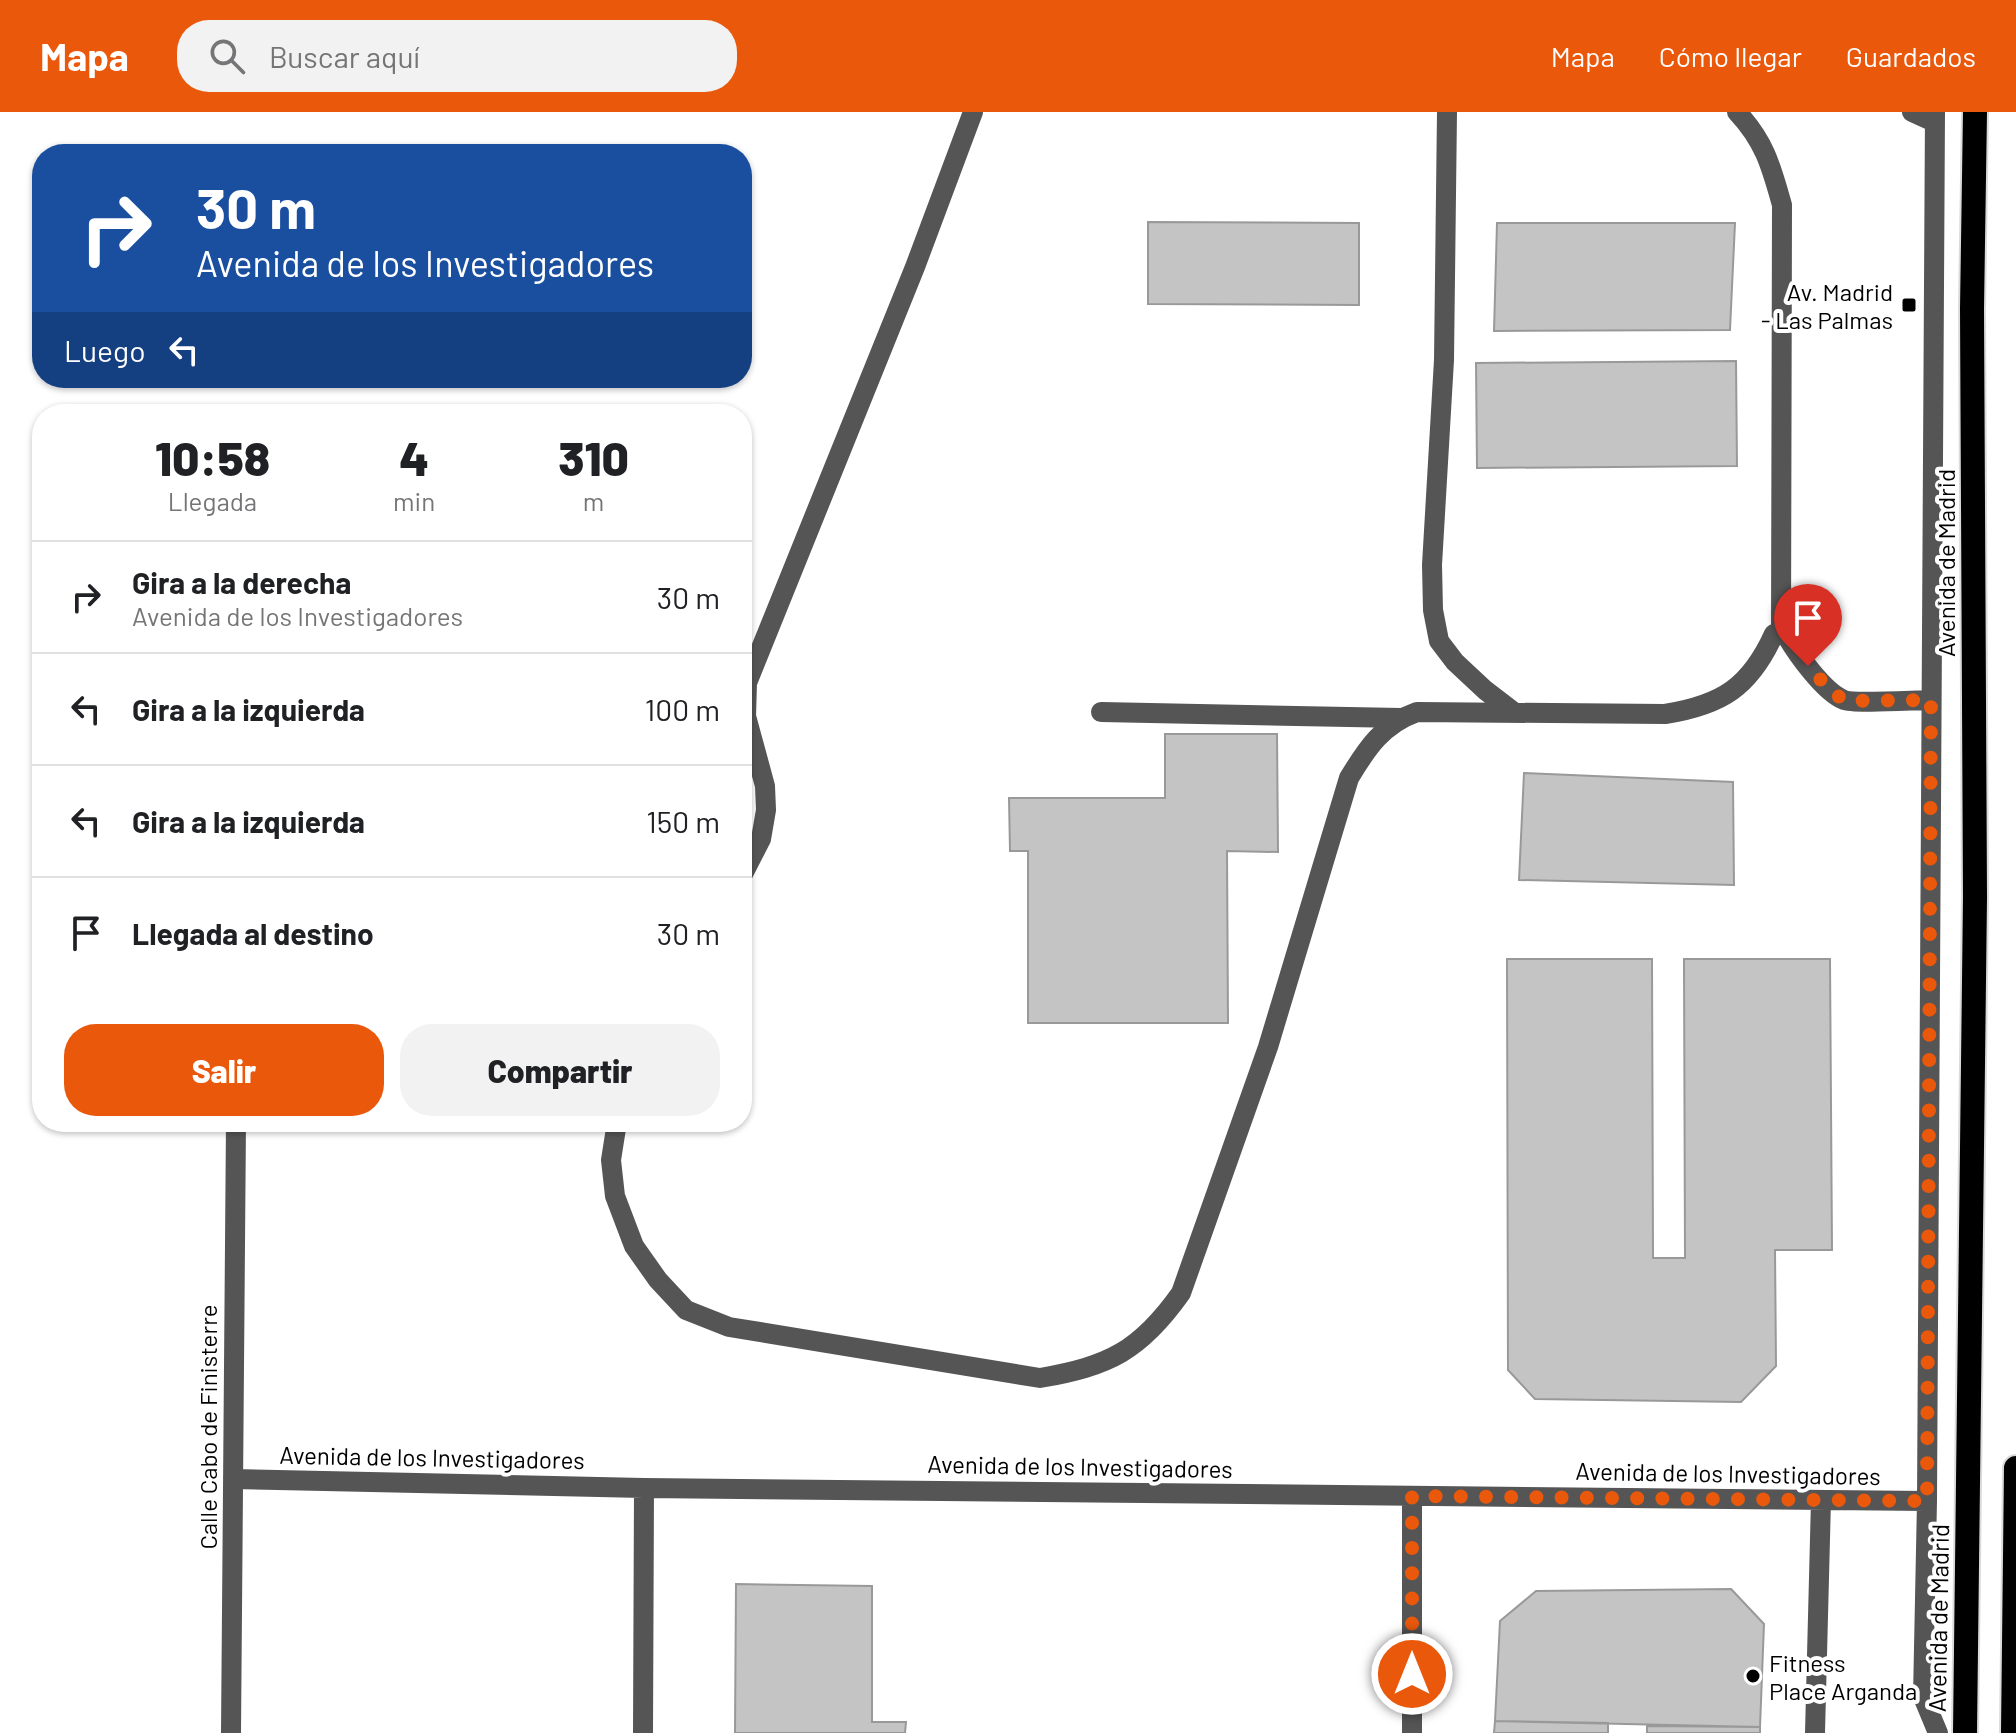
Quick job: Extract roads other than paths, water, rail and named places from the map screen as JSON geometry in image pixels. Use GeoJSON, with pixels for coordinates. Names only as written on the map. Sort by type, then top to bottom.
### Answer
{"type":"FeatureCollection","features":[{"type":"Feature","properties":{"kind":"highway","name":"Avenida de Madrid"},"geometry":{"type":"LineString","coordinates":[[1965,1733],[1975,897],[1972,309],[1975,112]]}},
{"type":"Feature","properties":{"kind":"highway"},"geometry":{"type":"LineString","coordinates":[[2013,1733],[2016,1468]]}},
{"type":"Feature","properties":{"kind":"street"},"geometry":{"type":"LineString","coordinates":[[752,671],[915,267],[973,112]]}},
{"type":"Feature","properties":{"kind":"street"},"geometry":{"type":"LineString","coordinates":[[1447,112],[1444,360],[1432,565],[1433,610],[1439,641],[1455,662],[1515,713]]}},
{"type":"Feature","properties":{"kind":"street"},"geometry":{"type":"LineString","coordinates":[[1737,112],[1757,134],[1782,205],[1781,635]]}},
{"type":"Feature","properties":{"kind":"street"},"geometry":{"type":"LineString","coordinates":[[1912,112],[1934,117],[1927,1501],[1923,1697],[1938,1733]]}},
{"type":"Feature","properties":{"kind":"street"},"geometry":{"type":"LineString","coordinates":[[615,1132],[611,1160],[615,1196],[634,1246],[658,1280],[686,1310],[729,1327],[1040,1378],[1072,1373],[1104,1363],[1134,1346],[1163,1319],[1181,1293],[1268,1047],[1349,778],[1366,749],[1382,731],[1417,712],[1665,714],[1693,709],[1737,689],[1753,673],[1774,634],[1786,635],[1808,666],[1845,701],[1931,700]]}},
{"type":"Feature","properties":{"kind":"street"},"geometry":{"type":"LineString","coordinates":[[1101,712],[1401,718]]}},
{"type":"Feature","properties":{"kind":"street"},"geometry":{"type":"LineString","coordinates":[[752,738],[765,786],[766,810],[761,839],[752,857]]}},
{"type":"Feature","properties":{"kind":"street","name":"Calle Cabo de Finisterre"},"geometry":{"type":"LineString","coordinates":[[231,1733],[236,1132]]}},
{"type":"Feature","properties":{"kind":"street","name":"Avenida de los Investigadores"},"geometry":{"type":"LineString","coordinates":[[233,1479],[644,1488],[1927,1501]]}},
{"type":"Feature","properties":{"kind":"street"},"geometry":{"type":"LineString","coordinates":[[643,1733],[644,1488]]}},
{"type":"Feature","properties":{"kind":"street"},"geometry":{"type":"LineString","coordinates":[[1412,1496],[1412,1733]]}},
{"type":"Feature","properties":{"kind":"street"},"geometry":{"type":"LineString","coordinates":[[1815,1733],[1821,1500]]}},
{"type":"Feature","properties":{"kind":"place","name":"Av. Madrid - Las Palmas"},"geometry":{"type":"Point","coordinates":[1909,305]}},
{"type":"Feature","properties":{"kind":"place","name":"Fitness Place Arganda"},"geometry":{"type":"Point","coordinates":[1753,1676]}}]}
